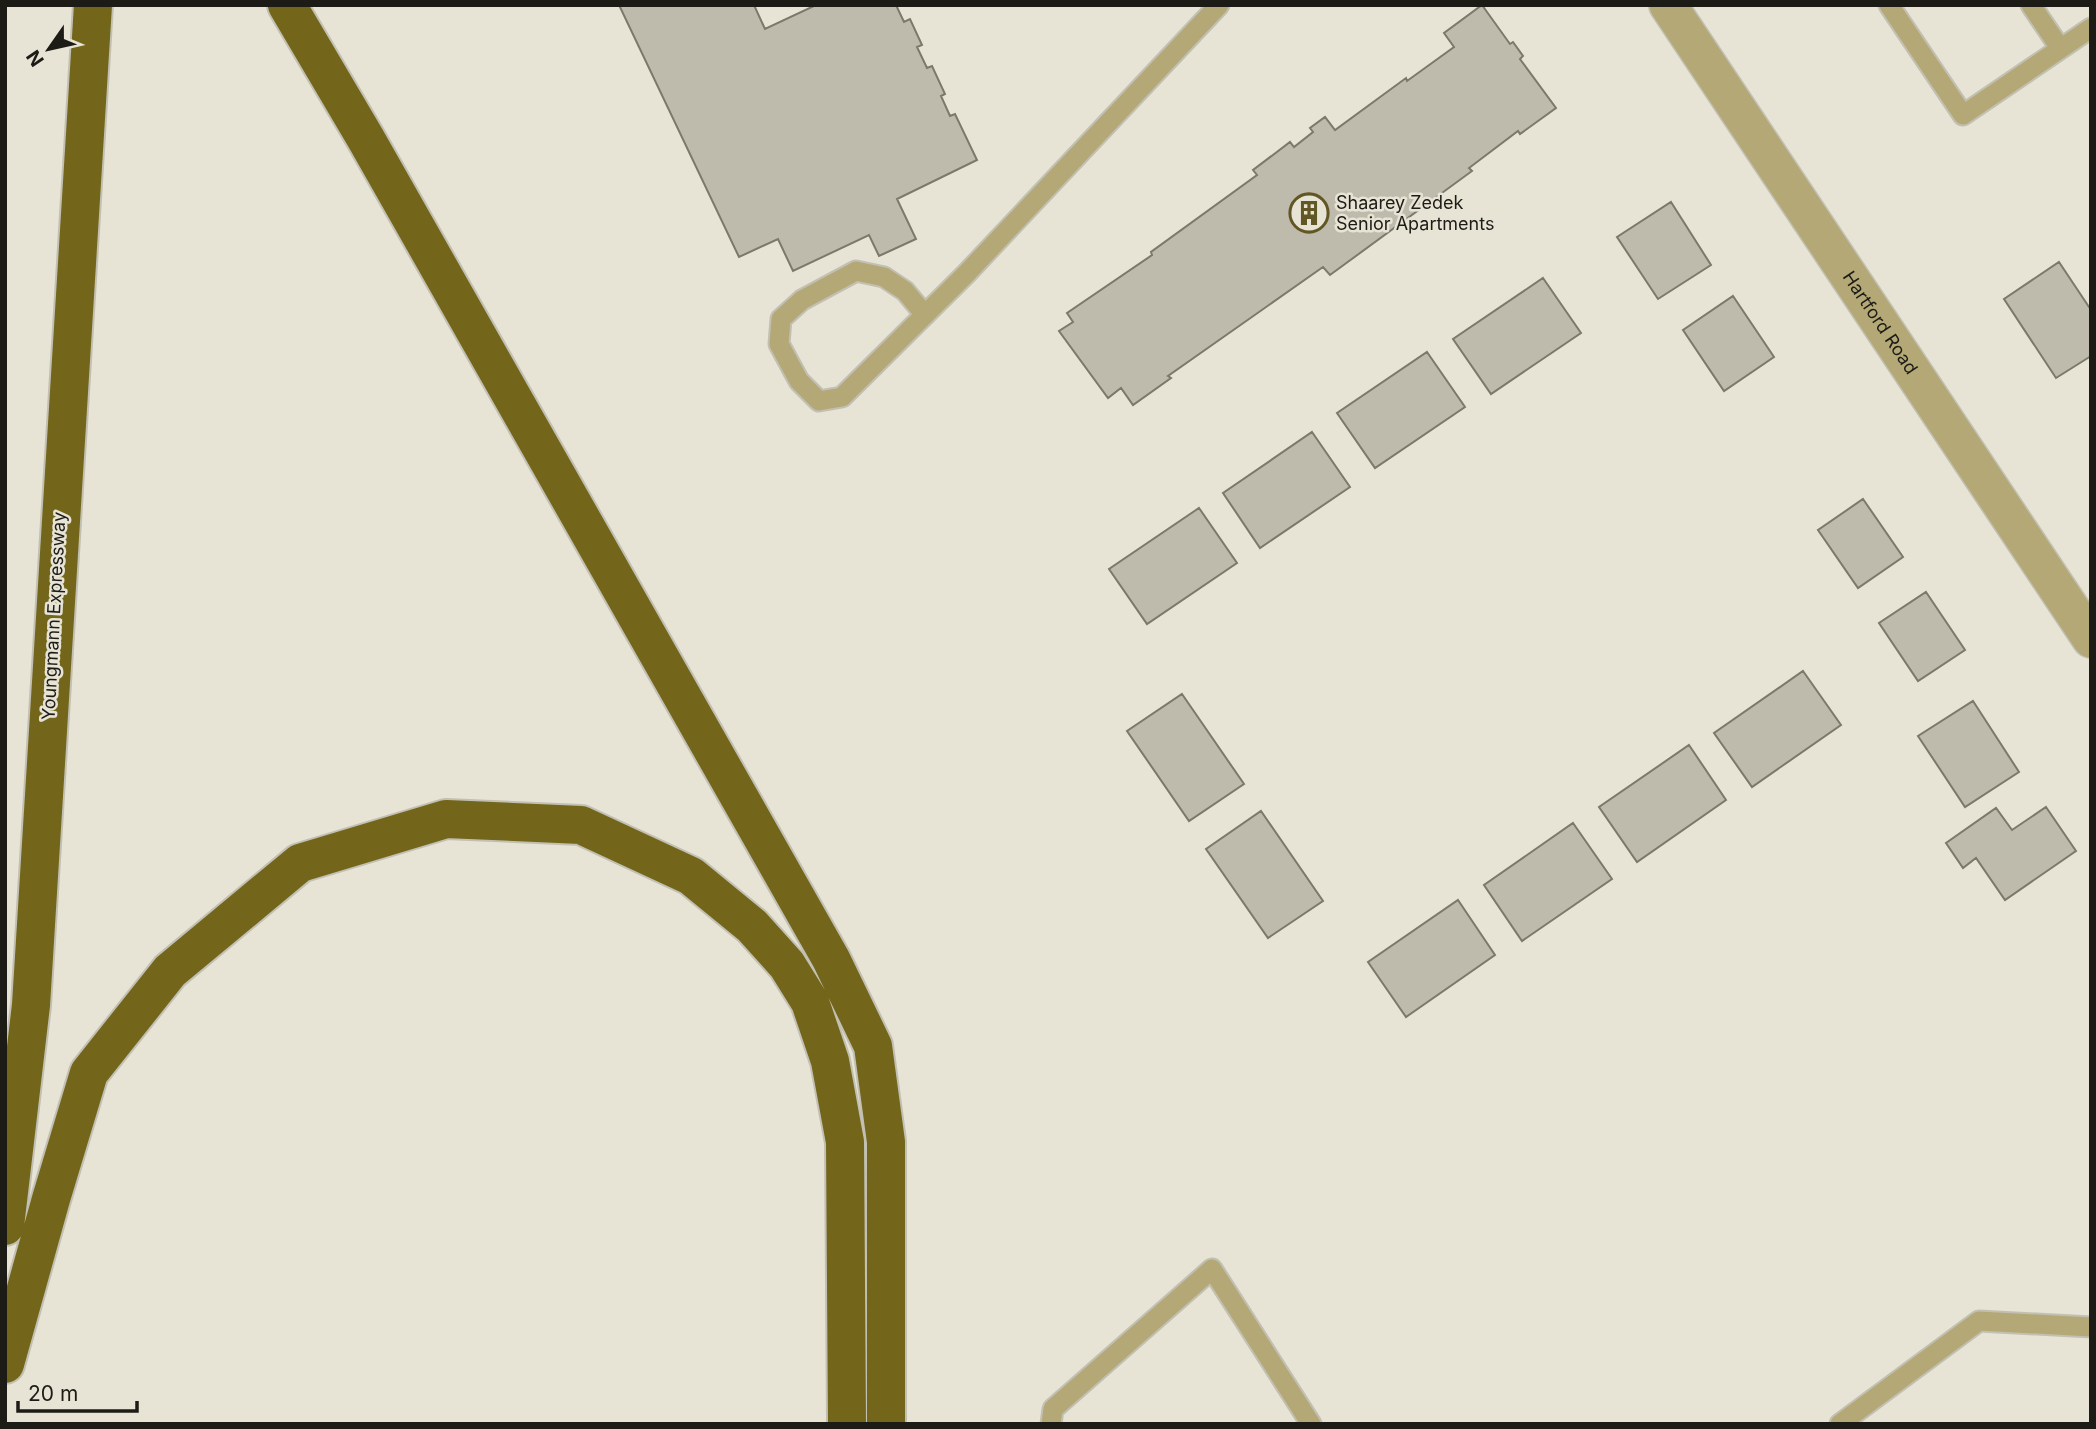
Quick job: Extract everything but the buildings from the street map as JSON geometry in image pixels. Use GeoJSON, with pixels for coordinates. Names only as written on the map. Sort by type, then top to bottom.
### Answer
{"type":"FeatureCollection","features":[{"type":"Feature","properties":{"kind":"highway","name":"Youngmann Expressway"},"geometry":{"type":"LineString","coordinates":[[5,1226],[31,1005],[93,5]]}},
{"type":"Feature","properties":{"kind":"highway"},"geometry":{"type":"LineString","coordinates":[[287,5],[778,863],[831,959],[873,1046],[886,1142],[886,1424]]}},
{"type":"Feature","properties":{"kind":"highway"},"geometry":{"type":"LineString","coordinates":[[5,1364],[89,1073],[170,971],[300,863],[446,819],[581,825],[691,876],[761,936],[788,965],[810,1002],[830,1061],[845,1142],[847,1424]]}},
{"type":"Feature","properties":{"kind":"street","name":"Hartford Road"},"geometry":{"type":"LineString","coordinates":[[1668,5],[2091,639]]}},
{"type":"Feature","properties":{"kind":"lane"},"geometry":{"type":"LineString","coordinates":[[925,315],[905,291],[884,277],[856,271],[802,300],[781,319],[779,344],[799,381],[819,401],[842,397],[925,315],[1219,5]]}},
{"type":"Feature","properties":{"kind":"lane"},"geometry":{"type":"LineString","coordinates":[[1889,5],[1963,115],[2091,28]]}},
{"type":"Feature","properties":{"kind":"lane"},"geometry":{"type":"LineString","coordinates":[[2031,5],[2060,48]]}},
{"type":"Feature","properties":{"kind":"lane"},"geometry":{"type":"LineString","coordinates":[[1051,1424],[1054,1409],[1212,1269],[1311,1424]]}},
{"type":"Feature","properties":{"kind":"lane"},"geometry":{"type":"LineString","coordinates":[[1840,1424],[1979,1321],[2091,1328]]}},
{"type":"Feature","properties":{"kind":"place","name":"Shaarey Zedek Senior Apartments"},"geometry":{"type":"Point","coordinates":[1309,213]}}]}
